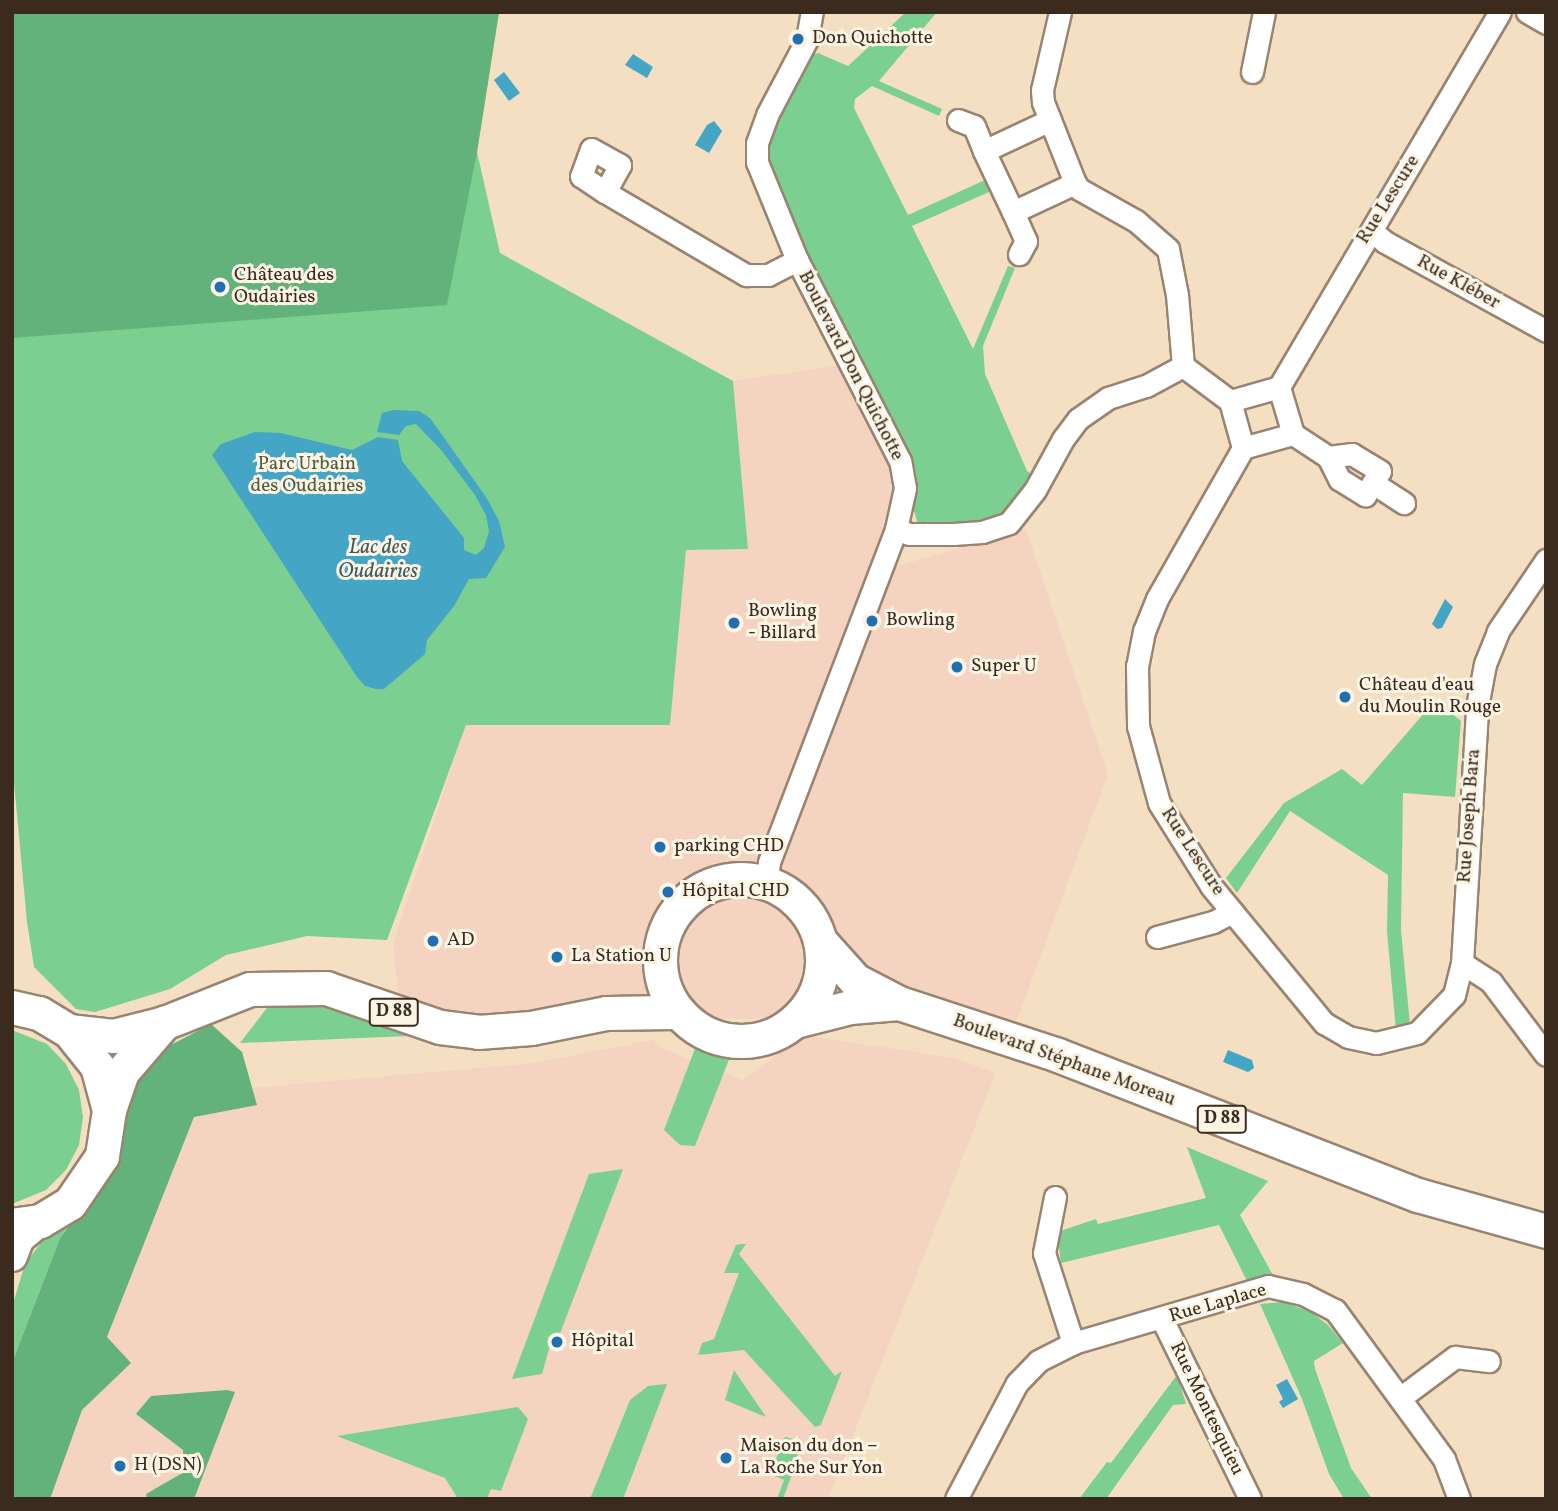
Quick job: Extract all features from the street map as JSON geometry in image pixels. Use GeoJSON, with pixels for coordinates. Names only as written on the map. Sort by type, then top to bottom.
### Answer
{"type":"FeatureCollection","features":[{"type":"Feature","properties":{"kind":"main road"},"geometry":{"type":"LineString","coordinates":[[740,878],[766,882],[790,895],[809,915],[820,941],[822,963],[818,984],[809,1004],[795,1021],[766,1038],[729,1041],[709,1035],[670,1012],[660,966],[662,941],[672,916],[690,896],[713,883],[740,878]]}},
{"type":"Feature","properties":{"kind":"main road","name":"Boulevard Stéphane Moreau"},"geometry":{"type":"LineString","coordinates":[[820,941],[855,980],[899,1003],[1058,1055],[1418,1195],[1546,1231]]}},
{"type":"Feature","properties":{"kind":"main road","name":"D 88"},"geometry":{"type":"LineString","coordinates":[[606,1013],[636,991],[660,966]]}},
{"type":"Feature","properties":{"kind":"main road","name":"D 88"},"geometry":{"type":"LineString","coordinates":[[69,1031],[113,1036],[164,1023],[250,989],[326,988],[440,1027],[478,1031],[531,1028],[606,1013],[670,1012]]}},
{"type":"Feature","properties":{"kind":"main road","name":"Boulevard Stéphane Moreau"},"geometry":{"type":"LineString","coordinates":[[795,1021],[850,1007],[899,1003]]}},
{"type":"Feature","properties":{"kind":"main road"},"geometry":{"type":"LineString","coordinates":[[12,1256],[26,1223],[70,1202],[102,1156],[109,1110],[97,1066],[69,1031],[38,1013],[16,1005]]}},
{"type":"Feature","properties":{"kind":"main road","name":"D 88"},"geometry":{"type":"LineString","coordinates":[[109,1110],[122,1072],[164,1023]]}},
{"type":"Feature","properties":{"kind":"street","name":"Boulevard Don Quichotte"},"geometry":{"type":"LineString","coordinates":[[766,882],[769,863],[896,529],[905,488],[900,461],[797,260],[757,162],[757,143],[767,115],[807,39],[812,12]]}},
{"type":"Feature","properties":{"kind":"street"},"geometry":{"type":"LineString","coordinates":[[1060,12],[1042,90],[1046,111],[1075,183],[1079,189],[1136,221],[1168,249],[1177,295],[1183,366],[1230,401],[1243,448],[1293,434]]}},
{"type":"Feature","properties":{"kind":"street"},"geometry":{"type":"LineString","coordinates":[[1252,72],[1264,12]]}},
{"type":"Feature","properties":{"kind":"street","name":"Rue Lescure"},"geometry":{"type":"LineString","coordinates":[[1279,387],[1361,244],[1373,232],[1500,12]]}},
{"type":"Feature","properties":{"kind":"street"},"geometry":{"type":"LineString","coordinates":[[1527,12],[1546,23]]}},
{"type":"Feature","properties":{"kind":"street"},"geometry":{"type":"LineString","coordinates":[[984,150],[1046,111]]}},
{"type":"Feature","properties":{"kind":"street"},"geometry":{"type":"LineString","coordinates":[[958,120],[974,126],[1026,241],[1019,254]]}},
{"type":"Feature","properties":{"kind":"street"},"geometry":{"type":"LineString","coordinates":[[1013,212],[1075,183]]}},
{"type":"Feature","properties":{"kind":"street"},"geometry":{"type":"LineString","coordinates":[[605,192],[746,275],[768,275],[797,260]]}},
{"type":"Feature","properties":{"kind":"street","name":"Rue Kléber"},"geometry":{"type":"LineString","coordinates":[[1373,232],[1385,242],[1546,331]]}},
{"type":"Feature","properties":{"kind":"street"},"geometry":{"type":"LineString","coordinates":[[896,529],[909,534],[953,534],[982,532],[1009,523],[1035,491],[1063,439],[1078,419],[1108,398],[1146,386],[1183,366]]}},
{"type":"Feature","properties":{"kind":"street"},"geometry":{"type":"LineString","coordinates":[[1230,401],[1279,387],[1293,434],[1328,457],[1339,479],[1365,495],[1373,483],[1405,503]]}},
{"type":"Feature","properties":{"kind":"street","name":"Rue Lescure"},"geometry":{"type":"LineString","coordinates":[[1243,448],[1157,599],[1144,631],[1136,677],[1138,726],[1159,803],[1211,886],[1324,1023],[1358,1039],[1376,1043],[1399,1040],[1417,1033],[1454,995],[1462,963]]}},
{"type":"Feature","properties":{"kind":"street","name":"Rue Joseph Bara"},"geometry":{"type":"LineString","coordinates":[[1462,963],[1477,706],[1485,664],[1498,631],[1546,560]]}},
{"type":"Feature","properties":{"kind":"street"},"geometry":{"type":"LineString","coordinates":[[1157,936],[1213,922],[1233,912]]}},
{"type":"Feature","properties":{"kind":"street"},"geometry":{"type":"LineString","coordinates":[[1462,963],[1491,982],[1546,1055]]}},
{"type":"Feature","properties":{"kind":"street"},"geometry":{"type":"LineString","coordinates":[[1055,1197],[1044,1253],[1073,1343]]}},
{"type":"Feature","properties":{"kind":"street","name":"Rue Laplace"},"geometry":{"type":"LineString","coordinates":[[956,1499],[1017,1383],[1038,1361],[1073,1343],[1268,1286],[1303,1294],[1335,1310],[1444,1459],[1459,1499]]}},
{"type":"Feature","properties":{"kind":"street","name":"Rue Montesquieu"},"geometry":{"type":"LineString","coordinates":[[1162,1319],[1247,1498]]}},
{"type":"Feature","properties":{"kind":"street"},"geometry":{"type":"LineString","coordinates":[[1400,1398],[1455,1357],[1489,1361]]}},
{"type":"Feature","properties":{"kind":"shaded area"},"geometry":{"type":"Polygon","coordinates":[[[844,365],[896,470],[880,571],[1026,529],[1108,774],[1015,1025],[400,1011],[393,943],[466,725],[670,725],[686,550],[748,548],[733,381],[844,365]]]}},
{"type":"Feature","properties":{"kind":"shaded area"},"geometry":{"type":"Polygon","coordinates":[[[803,1035],[954,1058],[996,1073],[828,1499],[12,1499],[12,1418],[195,1093],[535,1063],[653,1040],[661,1048],[743,1080],[803,1035]]]}},
{"type":"Feature","properties":{"kind":"green space","name":"Parc Urbain des Oudairies"},"geometry":{"type":"Polygon","coordinates":[[[12,12],[499,12],[477,152],[500,253],[733,381],[748,549],[686,550],[670,725],[466,725],[387,940],[307,936],[226,955],[170,989],[95,1012],[76,1009],[34,967],[27,922],[12,761],[12,12]]]}},
{"type":"Feature","properties":{"kind":"green space"},"geometry":{"type":"Polygon","coordinates":[[[12,12],[499,12],[477,152],[447,305],[12,338],[12,12]]]}},
{"type":"Feature","properties":{"kind":"green space"},"geometry":{"type":"Polygon","coordinates":[[[906,12],[937,12],[879,81],[942,109],[939,116],[872,86],[855,99],[854,108],[908,215],[985,180],[989,192],[912,226],[973,349],[1008,266],[1015,268],[983,346],[985,374],[1027,471],[1031,474],[1012,508],[977,527],[918,524],[912,505],[911,477],[769,175],[768,148],[781,111],[809,56],[818,53],[848,66],[906,12]]]}},
{"type":"Feature","properties":{"kind":"green space"},"geometry":{"type":"Polygon","coordinates":[[[1426,711],[1450,712],[1461,721],[1455,797],[1403,793],[1401,930],[1410,1025],[1396,1031],[1387,931],[1388,875],[1290,811],[1237,893],[1226,878],[1284,803],[1342,769],[1362,785],[1426,711]]]}},
{"type":"Feature","properties":{"kind":"green space"},"geometry":{"type":"Polygon","coordinates":[[[273,1000],[322,1001],[409,1036],[240,1043],[273,1000]]]}},
{"type":"Feature","properties":{"kind":"green space"},"geometry":{"type":"Polygon","coordinates":[[[211,1024],[242,1052],[257,1105],[194,1117],[107,1337],[131,1363],[82,1410],[50,1499],[12,1499],[12,1363],[60,1238],[113,1165],[139,1074],[163,1049],[211,1024]]]}},
{"type":"Feature","properties":{"kind":"green space"},"geometry":{"type":"Polygon","coordinates":[[[12,1030],[47,1044],[66,1064],[79,1090],[83,1117],[79,1145],[66,1170],[46,1190],[12,1204],[12,1030]]]}},
{"type":"Feature","properties":{"kind":"green space"},"geometry":{"type":"Polygon","coordinates":[[[696,1046],[730,1057],[695,1146],[680,1145],[664,1130],[696,1046]]]}},
{"type":"Feature","properties":{"kind":"green space"},"geometry":{"type":"Polygon","coordinates":[[[1187,1147],[1268,1181],[1240,1215],[1275,1279],[1247,1281],[1219,1225],[1061,1263],[1057,1232],[1096,1219],[1098,1224],[1206,1198],[1187,1147]]]}},
{"type":"Feature","properties":{"kind":"green space"},"geometry":{"type":"Polygon","coordinates":[[[623,1169],[559,1336],[552,1338],[542,1374],[512,1379],[589,1174],[623,1169]]]}},
{"type":"Feature","properties":{"kind":"green space"},"geometry":{"type":"Polygon","coordinates":[[[70,1223],[60,1238],[12,1363],[12,1307],[25,1264],[43,1240],[70,1223]]]}},
{"type":"Feature","properties":{"kind":"green space"},"geometry":{"type":"Polygon","coordinates":[[[746,1244],[739,1254],[835,1376],[842,1371],[821,1425],[815,1427],[744,1350],[698,1355],[702,1343],[714,1339],[739,1273],[724,1273],[736,1245],[746,1244]]]}},
{"type":"Feature","properties":{"kind":"green space"},"geometry":{"type":"Polygon","coordinates":[[[1283,1302],[1311,1312],[1328,1325],[1343,1343],[1314,1361],[1315,1369],[1351,1468],[1372,1499],[1344,1499],[1329,1474],[1302,1399],[1260,1304],[1283,1302]]]}},
{"type":"Feature","properties":{"kind":"green space"},"geometry":{"type":"Polygon","coordinates":[[[734,1370],[766,1417],[725,1400],[734,1370]]]}},
{"type":"Feature","properties":{"kind":"green space"},"geometry":{"type":"Polygon","coordinates":[[[1177,1375],[1186,1404],[1173,1405],[1106,1499],[1079,1499],[1107,1462],[1111,1463],[1177,1375]]]}},
{"type":"Feature","properties":{"kind":"green space"},"geometry":{"type":"Polygon","coordinates":[[[667,1384],[623,1499],[590,1499],[630,1400],[648,1386],[667,1384]]]}},
{"type":"Feature","properties":{"kind":"green space"},"geometry":{"type":"Polygon","coordinates":[[[227,1390],[235,1392],[194,1499],[147,1499],[146,1494],[184,1472],[183,1450],[136,1414],[151,1396],[227,1390]]]}},
{"type":"Feature","properties":{"kind":"green space"},"geometry":{"type":"Polygon","coordinates":[[[518,1407],[528,1419],[501,1491],[491,1489],[487,1499],[458,1499],[445,1478],[337,1436],[518,1407]]]}},
{"type":"Feature","properties":{"kind":"green space"},"geometry":{"type":"Polygon","coordinates":[[[785,1437],[793,1439],[798,1446],[798,1457],[783,1499],[777,1499],[784,1480],[770,1474],[785,1437]]]}},
{"type":"Feature","properties":{"kind":"water"},"geometry":{"type":"Polygon","coordinates":[[[633,54],[653,67],[647,78],[625,65],[633,54]]]}},
{"type":"Feature","properties":{"kind":"water"},"geometry":{"type":"Polygon","coordinates":[[[504,72],[520,93],[509,101],[494,80],[504,72]]]}},
{"type":"Feature","properties":{"kind":"water"},"geometry":{"type":"Polygon","coordinates":[[[714,121],[722,131],[709,153],[695,145],[707,125],[714,121]]]}},
{"type":"Feature","properties":{"kind":"water","name":"Lac des Oudairies"},"geometry":{"type":"Polygon","coordinates":[[[393,410],[419,411],[430,418],[486,497],[499,521],[505,547],[486,578],[469,579],[454,606],[427,640],[425,654],[384,689],[376,689],[365,686],[357,677],[212,455],[221,444],[255,432],[281,433],[352,450],[378,437],[398,440],[402,461],[464,538],[464,550],[476,555],[484,548],[489,531],[486,515],[475,495],[442,451],[416,424],[406,426],[399,435],[377,432],[382,413],[393,410]]]}},
{"type":"Feature","properties":{"kind":"water"},"geometry":{"type":"Polygon","coordinates":[[[1445,599],[1453,607],[1442,628],[1437,629],[1432,624],[1445,599]]]}},
{"type":"Feature","properties":{"kind":"water"},"geometry":{"type":"Polygon","coordinates":[[[1228,1050],[1252,1060],[1254,1068],[1248,1072],[1223,1062],[1228,1050]]]}},
{"type":"Feature","properties":{"kind":"water"},"geometry":{"type":"Polygon","coordinates":[[[1287,1379],[1298,1399],[1283,1408],[1279,1402],[1283,1399],[1276,1385],[1287,1379]]]}},
{"type":"Feature","properties":{"kind":"place","name":"Don Quichotte"},"geometry":{"type":"Point","coordinates":[798,39]}},
{"type":"Feature","properties":{"kind":"place","name":"Château des Oudairies"},"geometry":{"type":"Point","coordinates":[220,287]}},
{"type":"Feature","properties":{"kind":"place","name":"Bowling"},"geometry":{"type":"Point","coordinates":[872,621]}},
{"type":"Feature","properties":{"kind":"place","name":"Bowling - Billard"},"geometry":{"type":"Point","coordinates":[734,623]}},
{"type":"Feature","properties":{"kind":"place","name":"Super U"},"geometry":{"type":"Point","coordinates":[957,667]}},
{"type":"Feature","properties":{"kind":"place","name":"Château d'eau du Moulin Rouge"},"geometry":{"type":"Point","coordinates":[1345,697]}},
{"type":"Feature","properties":{"kind":"place","name":"parking CHD"},"geometry":{"type":"Point","coordinates":[660,847]}},
{"type":"Feature","properties":{"kind":"place","name":"Hôpital CHD"},"geometry":{"type":"Point","coordinates":[668,892]}},
{"type":"Feature","properties":{"kind":"place","name":"AD"},"geometry":{"type":"Point","coordinates":[433,941]}},
{"type":"Feature","properties":{"kind":"place","name":"La Station U"},"geometry":{"type":"Point","coordinates":[557,957]}},
{"type":"Feature","properties":{"kind":"place","name":"Hôpital"},"geometry":{"type":"Point","coordinates":[557,1342]}},
{"type":"Feature","properties":{"kind":"place","name":"Maison du don – La Roche Sur Yon"},"geometry":{"type":"Point","coordinates":[726,1458]}},
{"type":"Feature","properties":{"kind":"place","name":"H (DSN)"},"geometry":{"type":"Point","coordinates":[120,1466]}}]}
